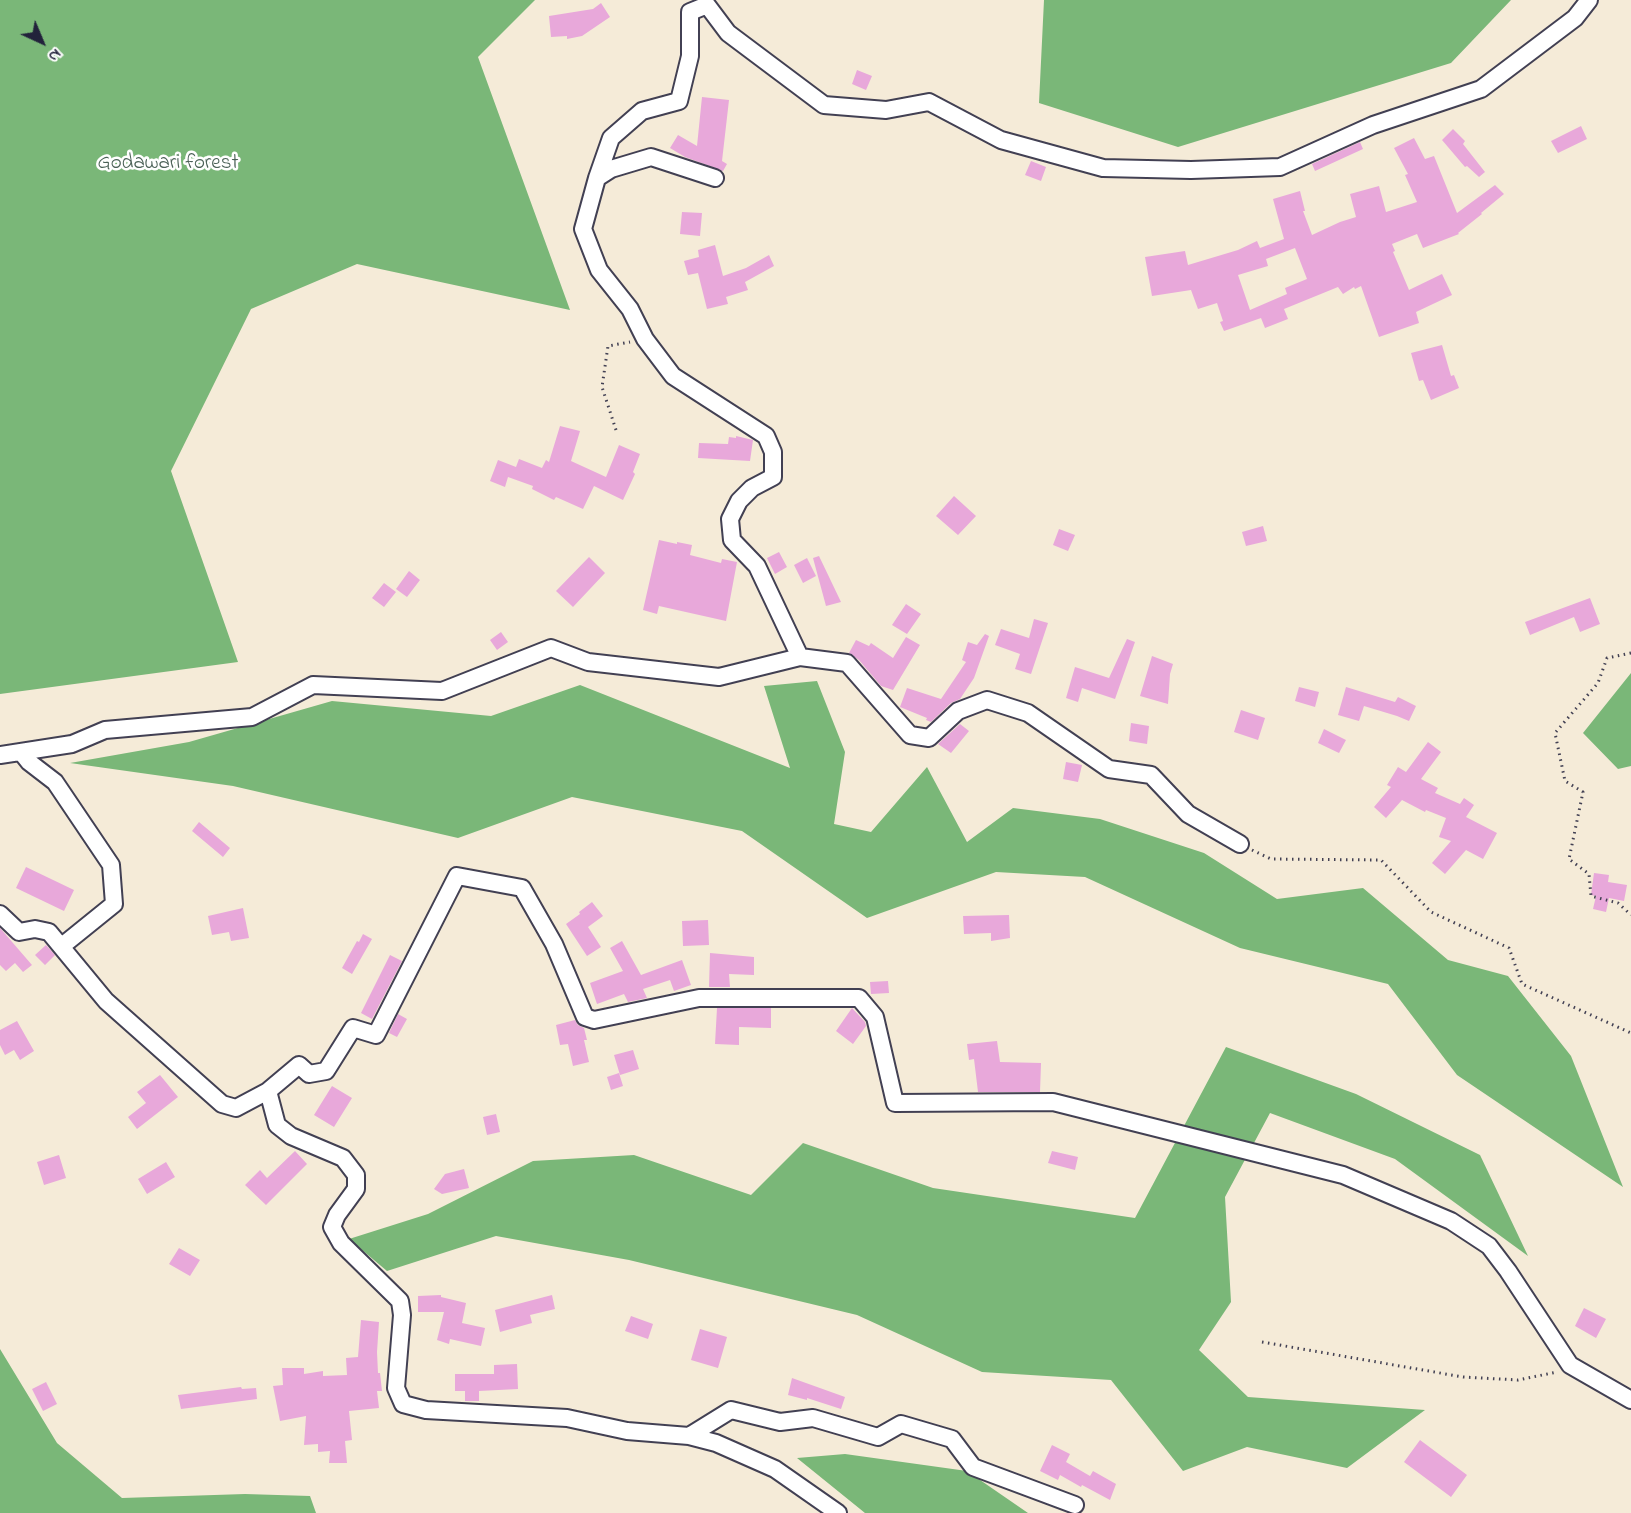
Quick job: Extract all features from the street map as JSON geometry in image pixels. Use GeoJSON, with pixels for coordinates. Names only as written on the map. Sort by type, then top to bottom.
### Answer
{"type":"FeatureCollection","features":[{"type":"Feature","properties":{"kind":"street"},"geometry":{"type":"LineString","coordinates":[[800,657],[757,566],[732,540],[730,519],[739,501],[752,488],[773,477],[773,452],[765,436],[672,376],[645,339],[630,309],[599,270],[583,229],[611,138],[642,111],[679,101],[690,56],[690,12],[707,5],[728,33],[824,105],[886,110],[929,102],[1001,140],[1103,168],[1191,170],[1280,167],[1373,125],[1481,89],[1575,18],[1589,0]]}},
{"type":"Feature","properties":{"kind":"street"},"geometry":{"type":"LineString","coordinates":[[597,178],[611,169],[651,157],[716,178]]}},
{"type":"Feature","properties":{"kind":"street"},"geometry":{"type":"LineString","coordinates":[[0,755],[72,744],[105,730],[252,717],[313,685],[442,692],[551,648],[588,662],[719,677],[800,657],[847,663],[910,735],[928,738],[958,711],[987,700],[1028,713],[1109,769],[1151,775],[1188,814],[1240,844]]}},
{"type":"Feature","properties":{"kind":"street"},"geometry":{"type":"LineString","coordinates":[[21,752],[55,782],[111,865],[114,904],[62,946]]}},
{"type":"Feature","properties":{"kind":"street"},"geometry":{"type":"LineString","coordinates":[[0,914],[20,932],[35,929],[49,932],[106,1001],[222,1104],[236,1108],[268,1091],[299,1065],[309,1074],[326,1071],[353,1028],[376,1035],[457,876],[522,888],[554,944],[585,1017],[594,1020],[699,998],[859,998],[875,1017],[895,1103],[1053,1102],[1343,1175],[1451,1221],[1489,1246],[1570,1365],[1631,1400]]}},
{"type":"Feature","properties":{"kind":"street"},"geometry":{"type":"LineString","coordinates":[[268,1091],[277,1125],[291,1136],[343,1158],[356,1175],[356,1189],[337,1215],[332,1227],[341,1243],[400,1301],[402,1315],[396,1388],[403,1404],[426,1410],[567,1418],[627,1431],[688,1436],[716,1443],[775,1469],[838,1513]]}},
{"type":"Feature","properties":{"kind":"street"},"geometry":{"type":"LineString","coordinates":[[688,1436],[731,1410],[780,1422],[813,1418],[878,1437],[901,1424],[952,1439],[973,1467],[1054,1498],[1070,1509]]}},
{"type":"Feature","properties":{"kind":"path"},"geometry":{"type":"LineString","coordinates":[[616,430],[602,387],[608,346],[645,339]]}},
{"type":"Feature","properties":{"kind":"path"},"geometry":{"type":"LineString","coordinates":[[1631,653],[1607,658],[1598,683],[1555,733],[1565,781],[1583,792],[1569,859],[1589,874],[1591,896],[1618,903],[1631,915]]}},
{"type":"Feature","properties":{"kind":"path"},"geometry":{"type":"LineString","coordinates":[[1240,844],[1270,859],[1381,860],[1431,912],[1509,948],[1522,984],[1631,1033]]}},
{"type":"Feature","properties":{"kind":"path"},"geometry":{"type":"LineString","coordinates":[[1262,1342],[1462,1377],[1518,1380],[1554,1374],[1570,1365]]}},
{"type":"Feature","properties":{"kind":"green space","name":"Godawari forest"},"geometry":{"type":"Polygon","coordinates":[[[0,0],[535,0],[478,57],[570,310],[357,264],[251,309],[171,471],[238,662],[0,694],[0,0]]]}},
{"type":"Feature","properties":{"kind":"green space"},"geometry":{"type":"Polygon","coordinates":[[[1044,0],[1511,0],[1451,63],[1178,147],[1039,103],[1044,0]]]}},
{"type":"Feature","properties":{"kind":"green space"},"geometry":{"type":"Polygon","coordinates":[[[1631,673],[1631,766],[1618,769],[1583,733],[1631,673]]]}},
{"type":"Feature","properties":{"kind":"green space"},"geometry":{"type":"Polygon","coordinates":[[[817,681],[845,752],[834,824],[871,832],[927,767],[967,842],[1013,808],[1100,819],[1204,853],[1277,899],[1363,888],[1448,960],[1508,976],[1571,1056],[1623,1187],[1457,1075],[1388,984],[1240,948],[1085,877],[996,872],[867,918],[742,831],[572,797],[458,838],[233,786],[70,763],[189,742],[332,701],[491,716],[580,685],[790,768],[764,686],[817,681]]]}},
{"type":"Feature","properties":{"kind":"green space"},"geometry":{"type":"Polygon","coordinates":[[[1226,1047],[1356,1094],[1480,1155],[1528,1256],[1395,1159],[1270,1113],[1225,1197],[1231,1302],[1199,1350],[1248,1397],[1425,1410],[1347,1468],[1247,1447],[1183,1471],[1111,1380],[982,1372],[857,1315],[629,1260],[496,1236],[387,1271],[349,1239],[428,1214],[533,1161],[634,1155],[751,1195],[803,1143],[933,1188],[1135,1218],[1226,1047]]]}},
{"type":"Feature","properties":{"kind":"green space"},"geometry":{"type":"Polygon","coordinates":[[[0,1349],[57,1443],[122,1498],[245,1494],[310,1496],[316,1513],[0,1513],[0,1349]]]}},
{"type":"Feature","properties":{"kind":"green space"},"geometry":{"type":"Polygon","coordinates":[[[845,1454],[967,1471],[1028,1513],[865,1513],[797,1458],[845,1454]]]}},
{"type":"Feature","properties":{"kind":"building"},"geometry":{"type":"Polygon","coordinates":[[[601,3],[610,17],[582,36],[567,39],[567,36],[551,37],[549,16],[593,9],[601,3]]]}},
{"type":"Feature","properties":{"kind":"building"},"geometry":{"type":"Polygon","coordinates":[[[857,70],[872,76],[866,90],[852,84],[857,70]]]}},
{"type":"Feature","properties":{"kind":"building"},"geometry":{"type":"Polygon","coordinates":[[[702,97],[729,100],[722,161],[727,164],[723,171],[685,157],[670,148],[678,135],[697,146],[702,97]]]}},
{"type":"Feature","properties":{"kind":"building"},"geometry":{"type":"Polygon","coordinates":[[[1581,126],[1587,139],[1558,153],[1551,141],[1581,126]]]}},
{"type":"Feature","properties":{"kind":"building"},"geometry":{"type":"Polygon","coordinates":[[[1453,129],[1465,141],[1463,144],[1485,172],[1479,177],[1467,166],[1465,167],[1442,140],[1453,129]]]}},
{"type":"Feature","properties":{"kind":"building"},"geometry":{"type":"Polygon","coordinates":[[[1414,138],[1425,159],[1434,156],[1457,213],[1495,185],[1504,194],[1459,234],[1423,248],[1417,234],[1392,244],[1395,251],[1393,252],[1409,290],[1442,274],[1452,295],[1416,312],[1419,323],[1379,337],[1361,286],[1355,289],[1354,287],[1343,294],[1338,287],[1284,309],[1288,319],[1265,328],[1261,318],[1224,331],[1217,303],[1198,309],[1191,290],[1152,296],[1145,257],[1185,251],[1188,265],[1238,250],[1257,241],[1260,248],[1284,239],[1273,199],[1300,191],[1305,211],[1303,211],[1312,235],[1356,217],[1350,194],[1379,186],[1386,212],[1417,202],[1405,175],[1408,174],[1394,148],[1414,138]],[[1295,248],[1266,259],[1268,266],[1238,275],[1250,310],[1287,294],[1285,288],[1307,279],[1295,248]]]}},
{"type":"Feature","properties":{"kind":"building"},"geometry":{"type":"Polygon","coordinates":[[[1360,142],[1363,149],[1315,171],[1312,164],[1360,142]]]}},
{"type":"Feature","properties":{"kind":"building"},"geometry":{"type":"Polygon","coordinates":[[[1031,161],[1046,167],[1041,181],[1025,175],[1031,161]]]}},
{"type":"Feature","properties":{"kind":"building"},"geometry":{"type":"Polygon","coordinates":[[[682,212],[702,213],[700,236],[680,234],[682,212]]]}},
{"type":"Feature","properties":{"kind":"building"},"geometry":{"type":"Polygon","coordinates":[[[715,245],[723,276],[746,268],[769,255],[774,266],[745,282],[748,290],[726,297],[728,304],[707,309],[698,273],[688,275],[684,261],[699,257],[698,250],[715,245]]]}},
{"type":"Feature","properties":{"kind":"building"},"geometry":{"type":"Polygon","coordinates":[[[1442,345],[1451,376],[1454,375],[1459,388],[1431,400],[1423,380],[1419,381],[1411,353],[1442,345]]]}},
{"type":"Feature","properties":{"kind":"building"},"geometry":{"type":"Polygon","coordinates":[[[560,426],[580,431],[571,461],[606,477],[619,445],[640,454],[633,472],[635,474],[623,500],[594,486],[583,509],[556,497],[554,500],[532,489],[533,486],[508,477],[505,487],[490,481],[498,460],[516,467],[519,459],[542,468],[546,460],[549,462],[560,426]]]}},
{"type":"Feature","properties":{"kind":"building"},"geometry":{"type":"Polygon","coordinates":[[[736,436],[753,440],[750,461],[698,458],[699,443],[728,444],[729,437],[736,438],[736,436]]]}},
{"type":"Feature","properties":{"kind":"building"},"geometry":{"type":"Polygon","coordinates":[[[954,496],[976,516],[958,535],[936,516],[954,496]]]}},
{"type":"Feature","properties":{"kind":"building"},"geometry":{"type":"Polygon","coordinates":[[[1263,526],[1267,541],[1246,546],[1242,532],[1263,526]]]}},
{"type":"Feature","properties":{"kind":"building"},"geometry":{"type":"Polygon","coordinates":[[[1059,529],[1075,535],[1068,551],[1053,545],[1059,529]]]}},
{"type":"Feature","properties":{"kind":"building"},"geometry":{"type":"Polygon","coordinates":[[[659,540],[692,545],[690,555],[721,563],[722,559],[737,562],[726,621],[659,606],[657,614],[643,610],[659,540]]]}},
{"type":"Feature","properties":{"kind":"building"},"geometry":{"type":"Polygon","coordinates":[[[779,552],[787,567],[775,574],[767,558],[779,552]]]}},
{"type":"Feature","properties":{"kind":"building"},"geometry":{"type":"Polygon","coordinates":[[[819,556],[841,602],[826,606],[813,558],[819,556]]]}},
{"type":"Feature","properties":{"kind":"building"},"geometry":{"type":"Polygon","coordinates":[[[589,557],[605,573],[573,607],[556,591],[589,557]]]}},
{"type":"Feature","properties":{"kind":"building"},"geometry":{"type":"Polygon","coordinates":[[[807,558],[816,576],[803,583],[794,565],[807,558]]]}},
{"type":"Feature","properties":{"kind":"building"},"geometry":{"type":"Polygon","coordinates":[[[409,571],[420,580],[407,597],[396,589],[409,571]]]}},
{"type":"Feature","properties":{"kind":"building"},"geometry":{"type":"Polygon","coordinates":[[[384,583],[396,592],[384,607],[372,598],[384,583]]]}},
{"type":"Feature","properties":{"kind":"building"},"geometry":{"type":"Polygon","coordinates":[[[1590,598],[1600,624],[1580,632],[1574,617],[1530,635],[1525,622],[1590,598]]]}},
{"type":"Feature","properties":{"kind":"building"},"geometry":{"type":"Polygon","coordinates":[[[906,604],[921,614],[907,634],[892,625],[906,604]]]}},
{"type":"Feature","properties":{"kind":"building"},"geometry":{"type":"Polygon","coordinates":[[[1034,619],[1048,623],[1031,674],[1015,669],[1020,654],[995,645],[1001,629],[1029,638],[1034,619]]]}},
{"type":"Feature","properties":{"kind":"building"},"geometry":{"type":"Polygon","coordinates":[[[501,632],[508,642],[497,650],[490,640],[501,632]]]}},
{"type":"Feature","properties":{"kind":"building"},"geometry":{"type":"Polygon","coordinates":[[[985,634],[989,636],[974,678],[960,699],[951,703],[931,722],[926,720],[927,718],[900,707],[907,688],[941,699],[966,662],[962,660],[968,642],[977,645],[985,634]]]}},
{"type":"Feature","properties":{"kind":"building"},"geometry":{"type":"Polygon","coordinates":[[[906,637],[920,645],[893,690],[881,686],[859,660],[849,653],[856,640],[869,646],[871,643],[893,658],[906,637]]]}},
{"type":"Feature","properties":{"kind":"building"},"geometry":{"type":"Polygon","coordinates":[[[1127,639],[1135,642],[1115,699],[1082,688],[1078,702],[1066,698],[1075,667],[1109,678],[1127,639]]]}},
{"type":"Feature","properties":{"kind":"building"},"geometry":{"type":"Polygon","coordinates":[[[1152,656],[1173,664],[1168,704],[1140,696],[1152,656]]]}},
{"type":"Feature","properties":{"kind":"building"},"geometry":{"type":"Polygon","coordinates":[[[1299,687],[1319,692],[1315,707],[1295,701],[1299,687]]]}},
{"type":"Feature","properties":{"kind":"building"},"geometry":{"type":"Polygon","coordinates":[[[1346,687],[1395,702],[1398,697],[1416,706],[1409,721],[1364,706],[1359,721],[1338,715],[1346,687]]]}},
{"type":"Feature","properties":{"kind":"building"},"geometry":{"type":"Polygon","coordinates":[[[1241,710],[1265,718],[1258,740],[1234,732],[1241,710]]]}},
{"type":"Feature","properties":{"kind":"building"},"geometry":{"type":"Polygon","coordinates":[[[1131,723],[1149,726],[1147,744],[1129,741],[1131,723]]]}},
{"type":"Feature","properties":{"kind":"building"},"geometry":{"type":"Polygon","coordinates":[[[960,724],[969,731],[951,753],[938,744],[960,724]]]}},
{"type":"Feature","properties":{"kind":"building"},"geometry":{"type":"Polygon","coordinates":[[[1324,729],[1346,740],[1339,753],[1318,743],[1324,729]]]}},
{"type":"Feature","properties":{"kind":"building"},"geometry":{"type":"Polygon","coordinates":[[[1428,742],[1441,752],[1421,779],[1438,788],[1435,793],[1460,804],[1464,798],[1474,805],[1466,817],[1497,833],[1483,859],[1466,850],[1445,874],[1432,863],[1451,841],[1439,837],[1446,818],[1426,810],[1425,812],[1402,800],[1386,818],[1374,807],[1391,787],[1387,785],[1398,767],[1406,772],[1428,742]]]}},
{"type":"Feature","properties":{"kind":"building"},"geometry":{"type":"Polygon","coordinates":[[[1066,762],[1082,765],[1078,782],[1063,779],[1066,762]]]}},
{"type":"Feature","properties":{"kind":"building"},"geometry":{"type":"Polygon","coordinates":[[[199,822],[230,848],[223,857],[192,831],[199,822]]]}},
{"type":"Feature","properties":{"kind":"building"},"geometry":{"type":"Polygon","coordinates":[[[26,867],[74,890],[64,911],[16,888],[26,867]]]}},
{"type":"Feature","properties":{"kind":"building"},"geometry":{"type":"Polygon","coordinates":[[[1594,873],[1609,875],[1608,882],[1627,885],[1624,901],[1609,898],[1606,912],[1593,909],[1596,896],[1591,895],[1594,873]]]}},
{"type":"Feature","properties":{"kind":"building"},"geometry":{"type":"Polygon","coordinates":[[[592,902],[603,916],[588,927],[601,947],[587,956],[566,924],[592,902]]]}},
{"type":"Feature","properties":{"kind":"building"},"geometry":{"type":"Polygon","coordinates":[[[243,908],[249,938],[231,941],[229,932],[212,935],[208,916],[243,908]]]}},
{"type":"Feature","properties":{"kind":"building"},"geometry":{"type":"Polygon","coordinates":[[[1009,915],[1010,938],[991,941],[991,933],[964,934],[963,916],[1009,915]]]}},
{"type":"Feature","properties":{"kind":"building"},"geometry":{"type":"Polygon","coordinates":[[[708,920],[709,945],[683,946],[682,921],[708,920]]]}},
{"type":"Feature","properties":{"kind":"building"},"geometry":{"type":"Polygon","coordinates":[[[0,928],[32,965],[23,972],[15,963],[6,971],[0,965],[0,928]]]}},
{"type":"Feature","properties":{"kind":"building"},"geometry":{"type":"Polygon","coordinates":[[[363,934],[372,939],[352,974],[342,968],[363,934]]]}},
{"type":"Feature","properties":{"kind":"building"},"geometry":{"type":"Polygon","coordinates":[[[622,941],[641,975],[682,960],[691,985],[674,991],[670,980],[643,989],[647,998],[628,1002],[624,994],[597,1004],[590,983],[623,971],[610,948],[622,941]]]}},
{"type":"Feature","properties":{"kind":"building"},"geometry":{"type":"Polygon","coordinates":[[[46,945],[55,955],[45,965],[35,955],[46,945]]]}},
{"type":"Feature","properties":{"kind":"building"},"geometry":{"type":"Polygon","coordinates":[[[710,953],[754,957],[754,975],[729,974],[730,987],[709,987],[710,953]]]}},
{"type":"Feature","properties":{"kind":"building"},"geometry":{"type":"Polygon","coordinates":[[[390,955],[402,961],[372,1019],[361,1013],[390,955]]]}},
{"type":"Feature","properties":{"kind":"building"},"geometry":{"type":"Polygon","coordinates":[[[888,981],[889,993],[871,994],[870,982],[888,981]]]}},
{"type":"Feature","properties":{"kind":"building"},"geometry":{"type":"Polygon","coordinates":[[[717,1008],[771,1008],[771,1028],[739,1027],[739,1045],[715,1044],[717,1008]]]}},
{"type":"Feature","properties":{"kind":"building"},"geometry":{"type":"Polygon","coordinates":[[[852,1008],[866,1026],[853,1044],[836,1031],[852,1008]]]}},
{"type":"Feature","properties":{"kind":"building"},"geometry":{"type":"Polygon","coordinates":[[[398,1014],[407,1019],[397,1037],[389,1033],[398,1014]]]}},
{"type":"Feature","properties":{"kind":"building"},"geometry":{"type":"Polygon","coordinates":[[[575,1020],[584,1028],[589,1062],[573,1066],[568,1044],[560,1045],[556,1025],[575,1020]]]}},
{"type":"Feature","properties":{"kind":"building"},"geometry":{"type":"Polygon","coordinates":[[[17,1021],[34,1051],[20,1060],[14,1050],[5,1055],[0,1045],[0,1030],[17,1021]]]}},
{"type":"Feature","properties":{"kind":"building"},"geometry":{"type":"Polygon","coordinates":[[[997,1041],[1000,1062],[1041,1063],[1040,1092],[978,1092],[974,1059],[969,1060],[967,1044],[997,1041]]]}},
{"type":"Feature","properties":{"kind":"building"},"geometry":{"type":"Polygon","coordinates":[[[633,1050],[639,1069],[620,1075],[614,1055],[633,1050]]]}},
{"type":"Feature","properties":{"kind":"building"},"geometry":{"type":"Polygon","coordinates":[[[619,1073],[623,1086],[611,1090],[607,1077],[619,1073]]]}},
{"type":"Feature","properties":{"kind":"building"},"geometry":{"type":"Polygon","coordinates":[[[160,1075],[178,1097],[137,1129],[128,1117],[146,1103],[137,1092],[160,1075]]]}},
{"type":"Feature","properties":{"kind":"building"},"geometry":{"type":"Polygon","coordinates":[[[332,1086],[352,1098],[334,1127],[314,1115],[332,1086]]]}},
{"type":"Feature","properties":{"kind":"building"},"geometry":{"type":"Polygon","coordinates":[[[496,1114],[500,1132],[487,1135],[483,1117],[496,1114]]]}},
{"type":"Feature","properties":{"kind":"building"},"geometry":{"type":"Polygon","coordinates":[[[295,1151],[307,1164],[266,1205],[245,1185],[260,1170],[267,1178],[295,1151]]]}},
{"type":"Feature","properties":{"kind":"building"},"geometry":{"type":"Polygon","coordinates":[[[1052,1151],[1078,1157],[1075,1170],[1048,1163],[1052,1151]]]}},
{"type":"Feature","properties":{"kind":"building"},"geometry":{"type":"Polygon","coordinates":[[[59,1155],[66,1178],[44,1185],[37,1162],[59,1155]]]}},
{"type":"Feature","properties":{"kind":"building"},"geometry":{"type":"Polygon","coordinates":[[[166,1162],[175,1177],[147,1194],[138,1179],[166,1162]]]}},
{"type":"Feature","properties":{"kind":"building"},"geometry":{"type":"Polygon","coordinates":[[[464,1169],[469,1188],[442,1194],[434,1189],[445,1174],[464,1169]]]}},
{"type":"Feature","properties":{"kind":"building"},"geometry":{"type":"Polygon","coordinates":[[[179,1248],[200,1260],[190,1276],[169,1264],[179,1248]]]}},
{"type":"Feature","properties":{"kind":"building"},"geometry":{"type":"Polygon","coordinates":[[[441,1295],[441,1297],[466,1303],[462,1323],[485,1328],[481,1346],[450,1339],[449,1344],[437,1340],[444,1312],[418,1312],[418,1296],[441,1295]]]}},
{"type":"Feature","properties":{"kind":"building"},"geometry":{"type":"Polygon","coordinates":[[[552,1295],[555,1309],[530,1315],[532,1323],[500,1332],[495,1310],[552,1295]]]}},
{"type":"Feature","properties":{"kind":"building"},"geometry":{"type":"Polygon","coordinates":[[[1584,1308],[1606,1319],[1596,1338],[1575,1326],[1584,1308]]]}},
{"type":"Feature","properties":{"kind":"building"},"geometry":{"type":"Polygon","coordinates":[[[631,1316],[653,1324],[648,1339],[625,1331],[631,1316]]]}},
{"type":"Feature","properties":{"kind":"building"},"geometry":{"type":"Polygon","coordinates":[[[361,1320],[379,1322],[377,1352],[382,1391],[377,1391],[379,1408],[349,1411],[352,1440],[345,1441],[347,1463],[329,1463],[330,1451],[318,1452],[318,1444],[304,1445],[306,1416],[280,1421],[273,1386],[283,1385],[282,1368],[304,1368],[304,1374],[323,1371],[323,1376],[347,1375],[346,1358],[358,1357],[361,1320]]]}},
{"type":"Feature","properties":{"kind":"building"},"geometry":{"type":"Polygon","coordinates":[[[700,1329],[727,1337],[718,1368],[691,1360],[700,1329]]]}},
{"type":"Feature","properties":{"kind":"building"},"geometry":{"type":"Polygon","coordinates":[[[517,1364],[518,1389],[479,1391],[479,1401],[465,1401],[465,1391],[455,1391],[455,1374],[494,1374],[494,1365],[517,1364]]]}},
{"type":"Feature","properties":{"kind":"building"},"geometry":{"type":"Polygon","coordinates":[[[792,1378],[845,1397],[841,1409],[807,1398],[807,1400],[788,1395],[792,1378]]]}},
{"type":"Feature","properties":{"kind":"building"},"geometry":{"type":"Polygon","coordinates":[[[46,1382],[57,1404],[43,1411],[32,1389],[46,1382]]]}},
{"type":"Feature","properties":{"kind":"building"},"geometry":{"type":"Polygon","coordinates":[[[241,1387],[242,1389],[256,1388],[257,1399],[181,1409],[178,1395],[241,1387]]]}},
{"type":"Feature","properties":{"kind":"building"},"geometry":{"type":"Polygon","coordinates":[[[1420,1440],[1467,1475],[1451,1497],[1404,1462],[1420,1440]]]}},
{"type":"Feature","properties":{"kind":"building"},"geometry":{"type":"Polygon","coordinates":[[[1052,1445],[1070,1454],[1066,1462],[1090,1476],[1093,1471],[1116,1484],[1110,1500],[1060,1475],[1058,1480],[1040,1471],[1052,1445]]]}}]}
